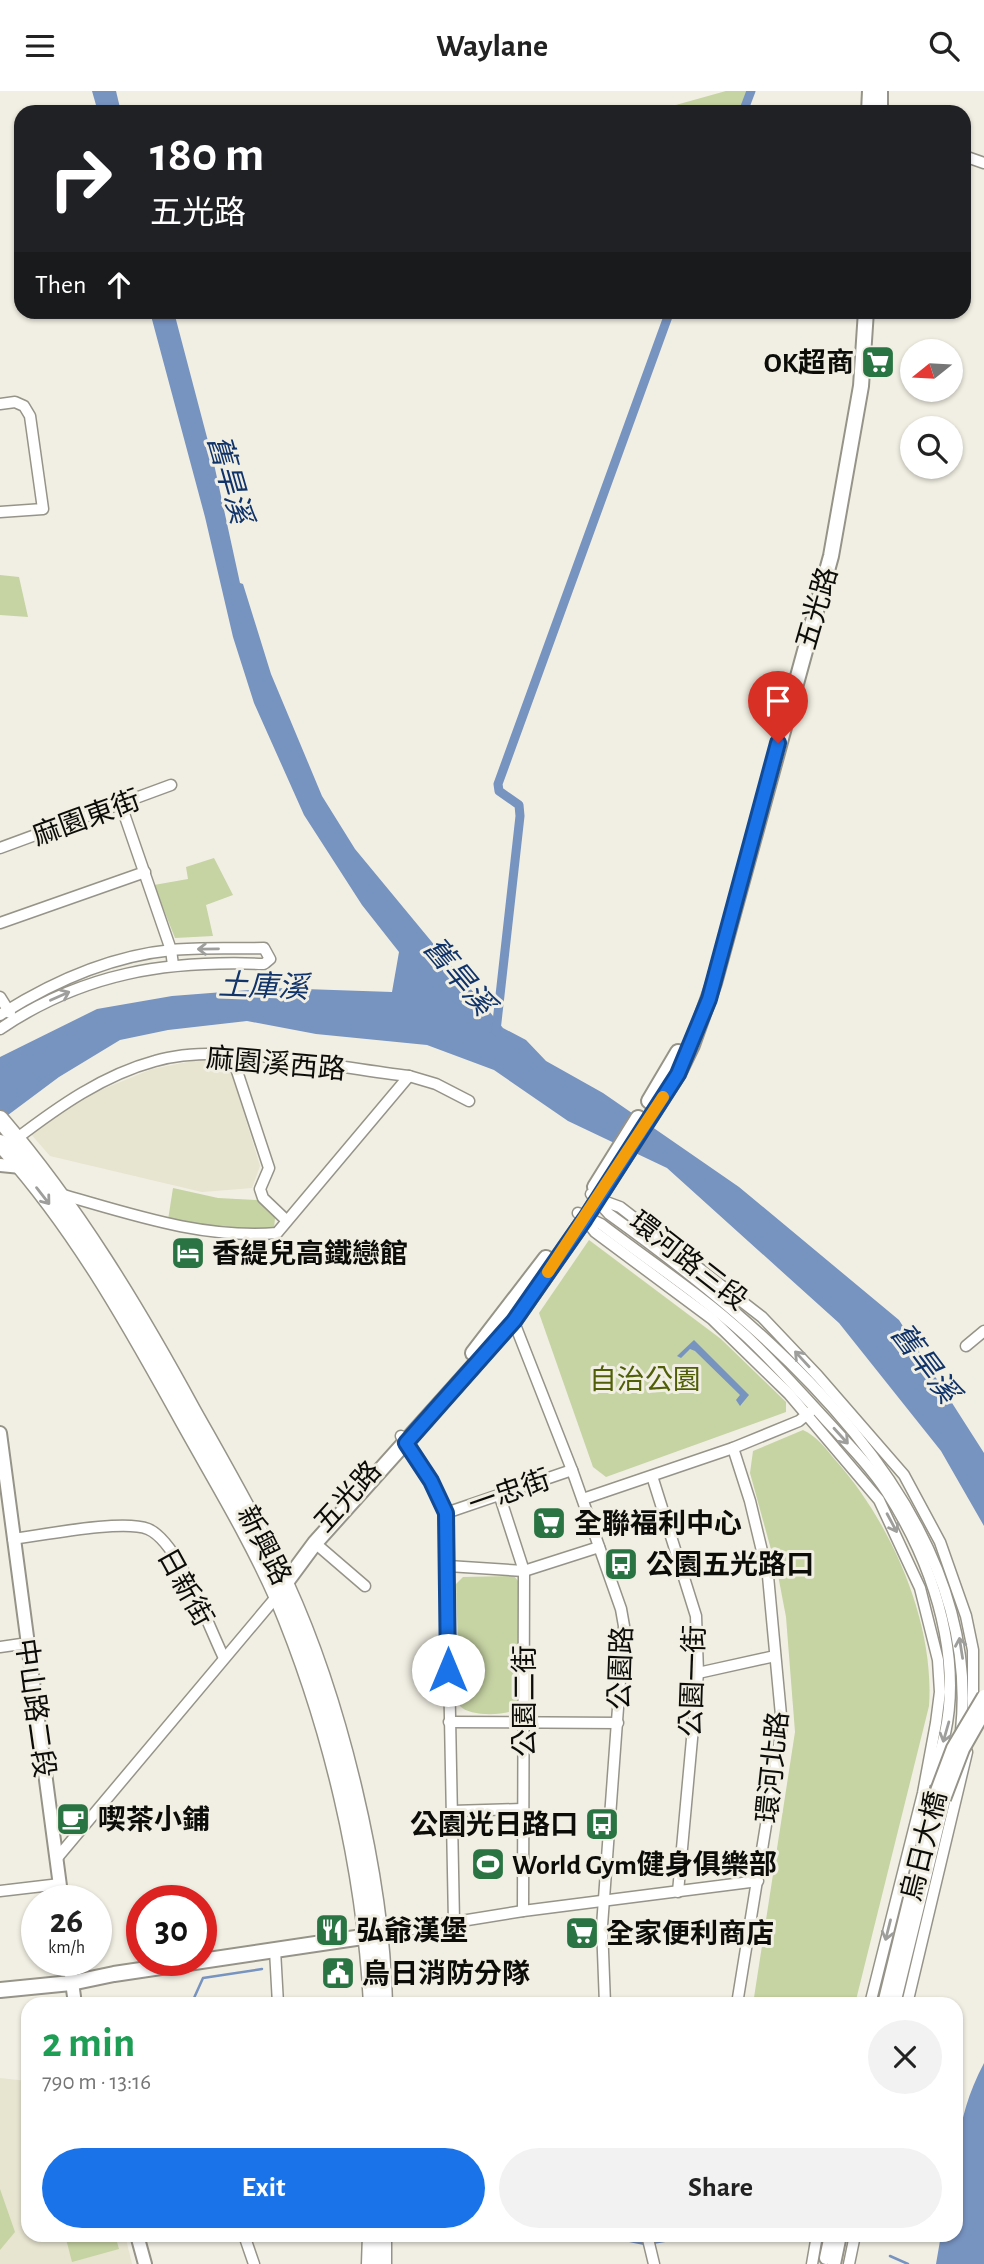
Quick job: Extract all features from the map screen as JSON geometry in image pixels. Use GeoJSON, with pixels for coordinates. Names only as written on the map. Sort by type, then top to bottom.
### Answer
{"type":"FeatureCollection","features":[{"type":"Feature","properties":{"kind":"main road","name":"五光路"},"geometry":{"type":"LineString","coordinates":[[661,1091],[685,1041],[699,999],[822,553],[840,472],[857,319]]}},
{"type":"Feature","properties":{"kind":"main road","name":"五光路"},"geometry":{"type":"LineString","coordinates":[[280,1584],[511,1316],[582,1216],[692,1045],[711,993],[831,556],[859,399],[865,319]]}},
{"type":"Feature","properties":{"kind":"main road","name":"新興路"},"geometry":{"type":"LineString","coordinates":[[4,1137],[21,1167],[64,1222],[130,1325],[280,1584]]}},
{"type":"Feature","properties":{"kind":"main road","name":"新興路"},"geometry":{"type":"LineString","coordinates":[[4,1137],[60,1194],[141,1318],[280,1584],[327,1744],[374,1935],[383,1997]]}},
{"type":"Feature","properties":{"kind":"main road","name":"五光路"},"geometry":{"type":"LineString","coordinates":[[280,1584],[403,1439]]}},
{"type":"Feature","properties":{"kind":"main road","name":"新興路"},"geometry":{"type":"LineString","coordinates":[[372,1997],[374,1935]]}},
{"type":"Feature","properties":{"kind":"main road"},"geometry":{"type":"LineString","coordinates":[[0,1990],[71,1983],[114,1974],[374,1935]]}},
{"type":"Feature","properties":{"kind":"main road"},"geometry":{"type":"LineString","coordinates":[[370,2264],[371,2242]]}},
{"type":"Feature","properties":{"kind":"main road"},"geometry":{"type":"LineString","coordinates":[[383,2242],[383,2264]]}},
{"type":"Feature","properties":{"kind":"street"},"geometry":{"type":"LineString","coordinates":[[0,404],[15,402],[24,405],[30,417],[43,509],[0,512]]}},
{"type":"Feature","properties":{"kind":"street","name":"麻園東街"},"geometry":{"type":"LineString","coordinates":[[0,848],[171,785]]}},
{"type":"Feature","properties":{"kind":"street"},"geometry":{"type":"LineString","coordinates":[[121,805],[171,950],[173,965]]}},
{"type":"Feature","properties":{"kind":"street"},"geometry":{"type":"LineString","coordinates":[[0,923],[145,872]]}},
{"type":"Feature","properties":{"kind":"street"},"geometry":{"type":"LineString","coordinates":[[0,1029],[7,1015],[84,971],[171,950],[264,948],[270,959],[264,964],[173,965],[102,979],[7,1015]]}},
{"type":"Feature","properties":{"kind":"street"},"geometry":{"type":"LineString","coordinates":[[0,997],[7,1015]]}},
{"type":"Feature","properties":{"kind":"street"},"geometry":{"type":"LineString","coordinates":[[232,1053],[269,1168],[260,1189],[263,1198],[286,1220]]}},
{"type":"Feature","properties":{"kind":"street","name":"麻園溪西路"},"geometry":{"type":"LineString","coordinates":[[4,1137],[104,1080],[155,1061],[232,1053],[409,1076],[436,1084],[469,1101]]}},
{"type":"Feature","properties":{"kind":"street"},"geometry":{"type":"LineString","coordinates":[[60,1194],[164,1224],[245,1235],[277,1233],[409,1076]]}},
{"type":"Feature","properties":{"kind":"street"},"geometry":{"type":"LineString","coordinates":[[0,1165],[21,1167]]}},
{"type":"Feature","properties":{"kind":"street","name":"環河路三段"},"geometry":{"type":"LineString","coordinates":[[594,1196],[620,1207],[762,1317],[828,1395],[885,1450],[924,1507],[953,1576],[973,1650],[975,1687],[972,1722],[908,1997]]}},
{"type":"Feature","properties":{"kind":"street","name":"環河路三段"},"geometry":{"type":"LineString","coordinates":[[582,1216],[601,1224],[743,1333],[815,1407],[869,1468],[903,1519],[919,1554],[942,1623],[952,1689],[949,1724],[936,1765],[923,1793]]}},
{"type":"Feature","properties":{"kind":"street","name":"環河路三段"},"geometry":{"type":"LineString","coordinates":[[582,1216],[595,1232],[736,1340],[861,1475],[879,1500],[920,1588],[938,1660],[940,1692],[923,1793],[872,1997]]}},
{"type":"Feature","properties":{"kind":"street","name":"公園路"},"geometry":{"type":"LineString","coordinates":[[511,1316],[583,1499],[621,1609],[624,1626],[602,1926],[605,1997]]}},
{"type":"Feature","properties":{"kind":"street"},"geometry":{"type":"LineString","coordinates":[[966,1346],[984,1331]]}},
{"type":"Feature","properties":{"kind":"street"},"geometry":{"type":"LineString","coordinates":[[583,1499],[733,1448],[793,1424],[828,1395]]}},
{"type":"Feature","properties":{"kind":"street","name":"中山路二段"},"geometry":{"type":"LineString","coordinates":[[0,1433],[60,1884]]}},
{"type":"Feature","properties":{"kind":"street"},"geometry":{"type":"LineString","coordinates":[[403,1439],[431,1481],[446,1513],[454,1921]]}},
{"type":"Feature","properties":{"kind":"street","name":"環河北路"},"geometry":{"type":"LineString","coordinates":[[733,1448],[750,1501],[768,1576],[782,1726],[738,1997]]}},
{"type":"Feature","properties":{"kind":"street","name":"一忠街"},"geometry":{"type":"LineString","coordinates":[[446,1513],[572,1470]]}},
{"type":"Feature","properties":{"kind":"street","name":"公園一街"},"geometry":{"type":"LineString","coordinates":[[652,1476],[696,1616],[698,1674],[677,1892]]}},
{"type":"Feature","properties":{"kind":"street","name":"公園二街"},"geometry":{"type":"LineString","coordinates":[[499,1494],[524,1571],[523,1912]]}},
{"type":"Feature","properties":{"kind":"street","name":"日新街"},"geometry":{"type":"LineString","coordinates":[[13,1539],[130,1526],[149,1530],[170,1548],[224,1658]]}},
{"type":"Feature","properties":{"kind":"street"},"geometry":{"type":"LineString","coordinates":[[315,1543],[365,1585]]}},
{"type":"Feature","properties":{"kind":"street"},"geometry":{"type":"LineString","coordinates":[[447,1566],[524,1571],[599,1547]]}},
{"type":"Feature","properties":{"kind":"street","name":"五光路"},"geometry":{"type":"LineString","coordinates":[[57,1858],[224,1658],[280,1584]]}},
{"type":"Feature","properties":{"kind":"street"},"geometry":{"type":"LineString","coordinates":[[0,1647],[28,1643]]}},
{"type":"Feature","properties":{"kind":"street"},"geometry":{"type":"LineString","coordinates":[[698,1674],[775,1656]]}},
{"type":"Feature","properties":{"kind":"street","name":"烏日大橋"},"geometry":{"type":"LineString","coordinates":[[886,1997],[943,1772],[984,1696]]}},
{"type":"Feature","properties":{"kind":"street","name":"烏日大橋"},"geometry":{"type":"LineString","coordinates":[[896,1997],[943,1799],[963,1749],[984,1712]]}},
{"type":"Feature","properties":{"kind":"street"},"geometry":{"type":"LineString","coordinates":[[449,1723],[524,1720],[618,1723]]}},
{"type":"Feature","properties":{"kind":"street"},"geometry":{"type":"LineString","coordinates":[[452,1811],[522,1809]]}},
{"type":"Feature","properties":{"kind":"street"},"geometry":{"type":"LineString","coordinates":[[374,1935],[454,1921],[758,1881]]}},
{"type":"Feature","properties":{"kind":"street"},"geometry":{"type":"LineString","coordinates":[[0,1891],[60,1884]]}},
{"type":"Feature","properties":{"kind":"street"},"geometry":{"type":"LineString","coordinates":[[275,1949],[278,1997]]}},
{"type":"Feature","properties":{"kind":"street"},"geometry":{"type":"LineString","coordinates":[[70,1976],[74,1997]]}},
{"type":"Feature","properties":{"kind":"street"},"geometry":{"type":"LineString","coordinates":[[139,2242],[145,2264]]}},
{"type":"Feature","properties":{"kind":"street"},"geometry":{"type":"LineString","coordinates":[[246,2242],[254,2264]]}},
{"type":"Feature","properties":{"kind":"street"},"geometry":{"type":"LineString","coordinates":[[649,2242],[653,2259]]}},
{"type":"Feature","properties":{"kind":"street"},"geometry":{"type":"LineString","coordinates":[[812,2264],[816,2242]]}},
{"type":"Feature","properties":{"kind":"street"},"geometry":{"type":"LineString","coordinates":[[825,2264],[830,2242]]}},
{"type":"Feature","properties":{"kind":"street"},"geometry":{"type":"LineString","coordinates":[[834,2264],[839,2242]]}},
{"type":"Feature","properties":{"kind":"street"},"geometry":{"type":"LineString","coordinates":[[849,2264],[854,2242]]}},
{"type":"Feature","properties":{"kind":"shaded area"},"geometry":{"type":"Polygon","coordinates":[[[203,1059],[229,1065],[260,1166],[252,1188],[202,1192],[50,1156],[30,1133],[91,1094],[152,1069],[203,1059]]]}},
{"type":"Feature","properties":{"kind":"shaded area"},"geometry":{"type":"Polygon","coordinates":[[[0,2078],[21,2080],[21,2242],[127,2242],[132,2264],[0,2264],[0,2078]]]}},
{"type":"Feature","properties":{"kind":"green space"},"geometry":{"type":"Polygon","coordinates":[[[726,91],[748,91],[742,105],[676,105],[726,91]]]}},
{"type":"Feature","properties":{"kind":"green space"},"geometry":{"type":"Polygon","coordinates":[[[0,575],[19,577],[28,617],[0,615],[0,575]]]}},
{"type":"Feature","properties":{"kind":"green space"},"geometry":{"type":"Polygon","coordinates":[[[214,858],[233,895],[206,905],[213,936],[175,938],[154,885],[188,879],[186,867],[214,858]]]}},
{"type":"Feature","properties":{"kind":"green space"},"geometry":{"type":"Polygon","coordinates":[[[173,1188],[218,1198],[257,1200],[275,1218],[274,1229],[251,1233],[168,1220],[173,1188]]]}},
{"type":"Feature","properties":{"kind":"green space","name":"自治公園"},"geometry":{"type":"Polygon","coordinates":[[[589,1240],[721,1339],[786,1402],[786,1412],[606,1477],[593,1467],[539,1313],[589,1240]]]}},
{"type":"Feature","properties":{"kind":"green space"},"geometry":{"type":"Polygon","coordinates":[[[803,1430],[821,1444],[857,1487],[891,1544],[906,1575],[925,1641],[929,1706],[857,1997],[754,1997],[795,1732],[786,1617],[778,1575],[750,1473],[753,1451],[803,1430]]]}},
{"type":"Feature","properties":{"kind":"green space"},"geometry":{"type":"Polygon","coordinates":[[[514,1576],[519,1582],[519,1708],[498,1714],[480,1714],[465,1710],[460,1706],[456,1584],[463,1577],[514,1576]]]}},
{"type":"Feature","properties":{"kind":"green space"},"geometry":{"type":"Polygon","coordinates":[[[0,2189],[15,2232],[0,2250],[0,2189]]]}},
{"type":"Feature","properties":{"kind":"green space"},"geometry":{"type":"Polygon","coordinates":[[[67,2242],[117,2242],[119,2249],[72,2262],[67,2242]]]}},
{"type":"Feature","properties":{"kind":"water"},"geometry":{"type":"Polygon","coordinates":[[[92,91],[116,91],[119,105],[96,105],[92,91]]]}},
{"type":"Feature","properties":{"kind":"water","name":"舊旱溪"},"geometry":{"type":"Polygon","coordinates":[[[152,319],[176,319],[214,464],[240,583],[243,584],[271,674],[322,796],[355,849],[503,1028],[526,1040],[546,1061],[603,1093],[739,1187],[899,1320],[984,1453],[984,1526],[941,1451],[839,1323],[667,1168],[568,1121],[494,1070],[427,1045],[316,1034],[247,1021],[168,1030],[120,1040],[59,1077],[0,1121],[0,1057],[97,1009],[172,996],[275,988],[392,992],[399,952],[362,905],[304,815],[254,703],[233,637],[205,517],[152,319]]]}},
{"type":"Feature","properties":{"kind":"water"},"geometry":{"type":"Polygon","coordinates":[[[694,1340],[749,1395],[740,1406],[736,1400],[740,1395],[695,1351],[690,1349],[681,1358],[677,1356],[694,1340]]]}},
{"type":"Feature","properties":{"kind":"water"},"geometry":{"type":"Polygon","coordinates":[[[984,2063],[984,2264],[936,2264],[940,2242],[963,2242],[963,2119],[984,2063]]]}},
{"type":"Feature","properties":{"kind":"waterway"},"geometry":{"type":"LineString","coordinates":[[746,105],[751,91]]}},
{"type":"Feature","properties":{"kind":"waterway","name":"舊旱溪"},"geometry":{"type":"LineString","coordinates":[[496,1031],[520,816],[519,805],[499,791],[498,784],[667,319]]}},
{"type":"Feature","properties":{"kind":"waterway"},"geometry":{"type":"LineString","coordinates":[[194,1997],[203,1978],[262,1969]]}},
{"type":"Feature","properties":{"kind":"waterway"},"geometry":{"type":"LineString","coordinates":[[635,2242],[645,2244]]}},
{"type":"Feature","properties":{"kind":"waterway"},"geometry":{"type":"LineString","coordinates":[[652,2243],[658,2242]]}},
{"type":"Feature","properties":{"kind":"waterway"},"geometry":{"type":"LineString","coordinates":[[890,2256],[908,2264]]}},
{"type":"Feature","properties":{"kind":"slow traffic"},"geometry":{"type":"LineString","coordinates":[[548,1272],[663,1097]]}},
{"type":"Feature","properties":{"kind":"place","name":"OK超商"},"geometry":{"type":"Point","coordinates":[878,362]}},
{"type":"Feature","properties":{"kind":"place","name":"香緹兒高鐵戀館"},"geometry":{"type":"Point","coordinates":[188,1253]}},
{"type":"Feature","properties":{"kind":"place","name":"全聯福利中心"},"geometry":{"type":"Point","coordinates":[549,1523]}},
{"type":"Feature","properties":{"kind":"place","name":"公園五光路口"},"geometry":{"type":"Point","coordinates":[621,1564]}},
{"type":"Feature","properties":{"kind":"place","name":"喫茶小鋪"},"geometry":{"type":"Point","coordinates":[73,1819]}},
{"type":"Feature","properties":{"kind":"place","name":"公園光日路口"},"geometry":{"type":"Point","coordinates":[602,1824]}},
{"type":"Feature","properties":{"kind":"place","name":"World Gym健身俱樂部"},"geometry":{"type":"Point","coordinates":[488,1864]}},
{"type":"Feature","properties":{"kind":"place","name":"弘爺漢堡"},"geometry":{"type":"Point","coordinates":[332,1930]}},
{"type":"Feature","properties":{"kind":"place","name":"全家便利商店"},"geometry":{"type":"Point","coordinates":[582,1933]}},
{"type":"Feature","properties":{"kind":"place","name":"烏日消防分隊"},"geometry":{"type":"Point","coordinates":[338,1973]}},
{"type":"Feature","properties":{"kind":"route"},"geometry":{"type":"LineString","coordinates":[[448,1670],[446,1513],[431,1481],[406,1443],[514,1321],[585,1219],[678,1074],[709,999],[778,743]]}},
{"type":"Feature","properties":{"kind":"water label","name":"土庫溪"},"geometry":{"type":"Point","coordinates":[263,986]}}]}
